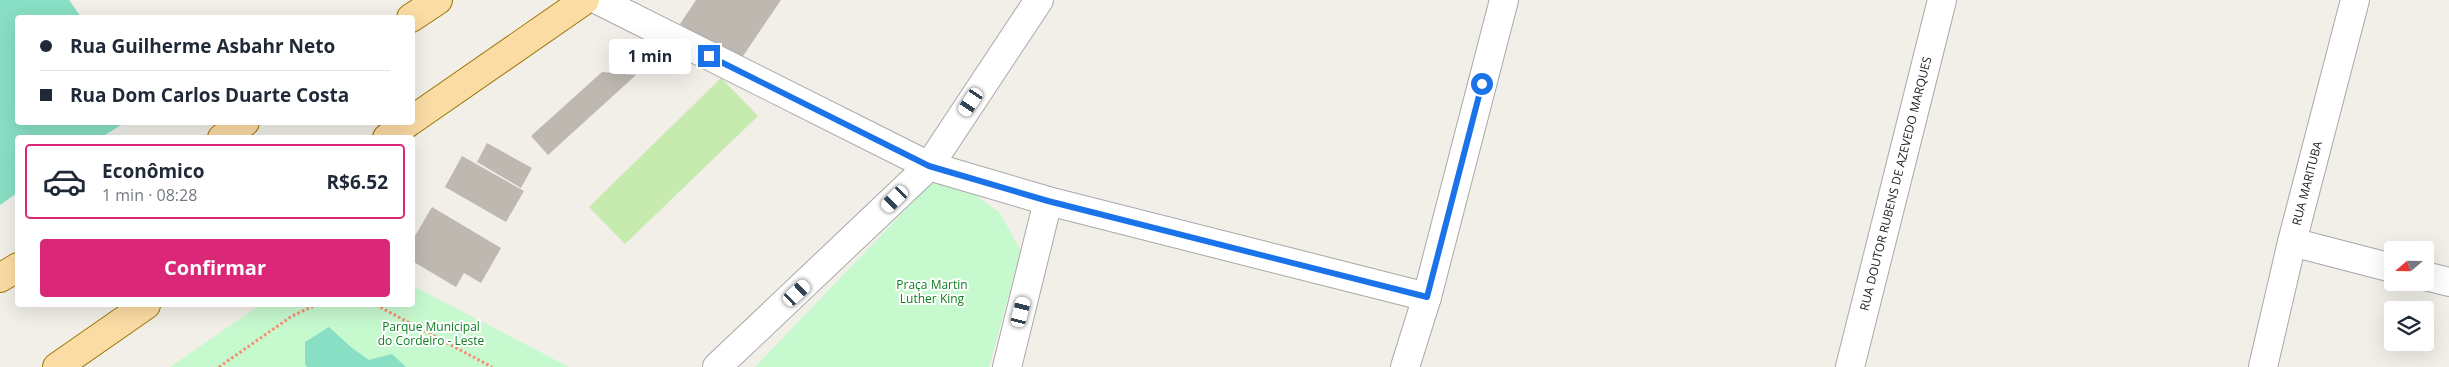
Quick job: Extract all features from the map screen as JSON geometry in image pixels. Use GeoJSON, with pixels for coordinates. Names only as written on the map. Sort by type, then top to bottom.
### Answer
{"type":"FeatureCollection","features":[{"type":"Feature","properties":{"kind":"main road"},"geometry":{"type":"LineString","coordinates":[[415,15],[438,0]]}},
{"type":"Feature","properties":{"kind":"main road"},"geometry":{"type":"LineString","coordinates":[[415,118],[585,0]]}},
{"type":"Feature","properties":{"kind":"main road"},"geometry":{"type":"LineString","coordinates":[[226,135],[241,125]]}},
{"type":"Feature","properties":{"kind":"main road"},"geometry":{"type":"LineString","coordinates":[[392,135],[405,125]]}},
{"type":"Feature","properties":{"kind":"main road"},"geometry":{"type":"LineString","coordinates":[[0,278],[15,269]]}},
{"type":"Feature","properties":{"kind":"main road"},"geometry":{"type":"LineString","coordinates":[[57,367],[143,307]]}},
{"type":"Feature","properties":{"kind":"street"},"geometry":{"type":"LineString","coordinates":[[598,0],[929,166],[1048,201],[1427,297]]}},
{"type":"Feature","properties":{"kind":"street"},"geometry":{"type":"LineString","coordinates":[[717,367],[929,166],[1039,0]]}},
{"type":"Feature","properties":{"kind":"street"},"geometry":{"type":"LineString","coordinates":[[1404,367],[1427,297],[1504,0]]}},
{"type":"Feature","properties":{"kind":"street","name":"RUA DOUTOR RUBENS DE AZEVEDO MARQUES"},"geometry":{"type":"LineString","coordinates":[[1850,367],[1942,0]]}},
{"type":"Feature","properties":{"kind":"street","name":"RUA MARITUBA"},"geometry":{"type":"LineString","coordinates":[[2263,367],[2292,242],[2355,0]]}},
{"type":"Feature","properties":{"kind":"street"},"geometry":{"type":"LineString","coordinates":[[1007,367],[1048,201]]}},
{"type":"Feature","properties":{"kind":"street"},"geometry":{"type":"LineString","coordinates":[[2292,242],[2384,266]]}},
{"type":"Feature","properties":{"kind":"street"},"geometry":{"type":"LineString","coordinates":[[2434,278],[2449,282]]}},
{"type":"Feature","properties":{"kind":"path"},"geometry":{"type":"LineString","coordinates":[[219,367],[292,316],[312,307]]}},
{"type":"Feature","properties":{"kind":"path"},"geometry":{"type":"LineString","coordinates":[[380,307],[492,367]]}},
{"type":"Feature","properties":{"kind":"green space"},"geometry":{"type":"Polygon","coordinates":[[[0,0],[69,0],[80,15],[15,15],[15,125],[121,125],[105,135],[15,135],[15,194],[0,205],[0,0]]]}},
{"type":"Feature","properties":{"kind":"green space"},"geometry":{"type":"Polygon","coordinates":[[[721,78],[758,116],[625,244],[589,207],[721,78]]]}},
{"type":"Feature","properties":{"kind":"green space","name":"Praça Martin Luther King"},"geometry":{"type":"Polygon","coordinates":[[[934,180],[971,192],[1000,213],[1021,251],[989,367],[755,367],[934,180]]]}},
{"type":"Feature","properties":{"kind":"green space","name":"Parque Municipal do Cordeiro - Leste"},"geometry":{"type":"Polygon","coordinates":[[[415,287],[569,367],[170,367],[257,307],[415,307],[415,287]]]}},
{"type":"Feature","properties":{"kind":"green space"},"geometry":{"type":"Polygon","coordinates":[[[329,327],[352,348],[369,360],[392,354],[406,367],[307,367],[305,364],[305,342],[329,327]]]}},
{"type":"Feature","properties":{"kind":"building"},"geometry":{"type":"Polygon","coordinates":[[[696,0],[781,0],[739,62],[680,24],[696,0]]]}},
{"type":"Feature","properties":{"kind":"building"},"geometry":{"type":"Polygon","coordinates":[[[602,72],[636,75],[548,155],[531,136],[602,72]]]}},
{"type":"Feature","properties":{"kind":"building"},"geometry":{"type":"Polygon","coordinates":[[[487,143],[532,168],[521,188],[477,162],[487,143]]]}},
{"type":"Feature","properties":{"kind":"building"},"geometry":{"type":"Polygon","coordinates":[[[462,156],[524,191],[506,222],[445,187],[462,156]]]}},
{"type":"Feature","properties":{"kind":"building"},"geometry":{"type":"Polygon","coordinates":[[[432,207],[501,248],[481,283],[464,273],[456,287],[415,263],[415,236],[432,207]]]}},
{"type":"Feature","properties":{"kind":"route"},"geometry":{"type":"LineString","coordinates":[[709,56],[929,166],[1048,201],[1427,297],[1482,84]]}}]}
